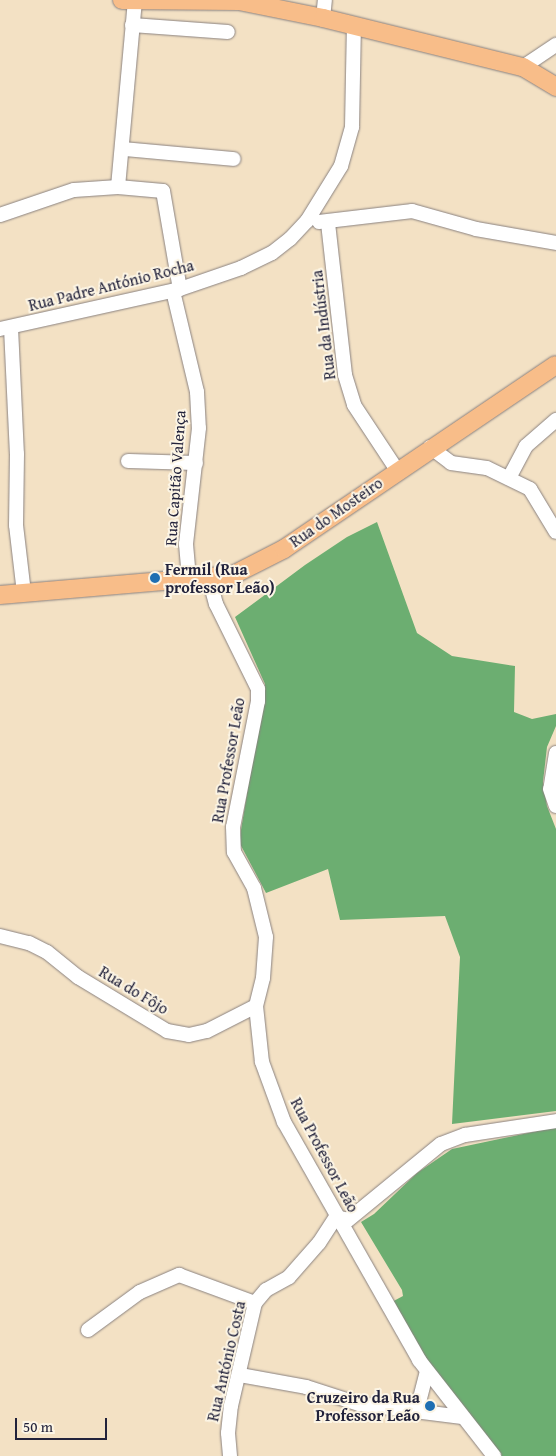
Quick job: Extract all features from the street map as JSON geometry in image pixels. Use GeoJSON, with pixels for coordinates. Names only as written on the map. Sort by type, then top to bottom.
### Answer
{"type":"FeatureCollection","features":[{"type":"Feature","properties":{"kind":"main road"},"geometry":{"type":"LineString","coordinates":[[128,1],[239,1],[323,18],[523,67],[556,87]]}},
{"type":"Feature","properties":{"kind":"main road","name":"Rua do Mosteiro"},"geometry":{"type":"LineString","coordinates":[[0,595],[233,575],[257,565],[556,365]]}},
{"type":"Feature","properties":{"kind":"street"},"geometry":{"type":"LineString","coordinates":[[323,18],[325,0]]}},
{"type":"Feature","properties":{"kind":"street"},"geometry":{"type":"LineString","coordinates":[[0,215],[74,190],[118,186],[124,149],[132,25],[128,1]]}},
{"type":"Feature","properties":{"kind":"street"},"geometry":{"type":"LineString","coordinates":[[132,25],[228,32]]}},
{"type":"Feature","properties":{"kind":"street","name":"Rua Padre António Rocha"},"geometry":{"type":"LineString","coordinates":[[6,328],[176,290],[241,268],[272,253],[307,221],[341,166],[352,128],[354,26]]}},
{"type":"Feature","properties":{"kind":"street"},"geometry":{"type":"LineString","coordinates":[[523,67],[556,45]]}},
{"type":"Feature","properties":{"kind":"street"},"geometry":{"type":"LineString","coordinates":[[124,149],[234,159]]}},
{"type":"Feature","properties":{"kind":"street","name":"Rua Capitão Valença"},"geometry":{"type":"LineString","coordinates":[[118,186],[163,191],[176,290],[197,392],[196,463],[186,544],[189,580]]}},
{"type":"Feature","properties":{"kind":"street"},"geometry":{"type":"LineString","coordinates":[[307,221],[328,223],[412,211],[476,229],[556,244]]}},
{"type":"Feature","properties":{"kind":"street","name":"Rua da Indústria"},"geometry":{"type":"LineString","coordinates":[[328,223],[344,375],[354,405],[397,470]]}},
{"type":"Feature","properties":{"kind":"street"},"geometry":{"type":"LineString","coordinates":[[6,328],[17,454],[16,525],[24,593]]}},
{"type":"Feature","properties":{"kind":"street"},"geometry":{"type":"LineString","coordinates":[[509,478],[526,446],[556,420]]}},
{"type":"Feature","properties":{"kind":"street"},"geometry":{"type":"LineString","coordinates":[[430,448],[451,463],[488,468],[530,489],[556,532]]}},
{"type":"Feature","properties":{"kind":"street"},"geometry":{"type":"LineString","coordinates":[[128,461],[196,463]]}},
{"type":"Feature","properties":{"kind":"street","name":"Rua Professor Leão"},"geometry":{"type":"LineString","coordinates":[[209,578],[216,604],[258,689],[258,701],[233,827],[234,852],[254,888],[266,937],[264,978],[256,1006],[262,1062],[281,1113],[336,1217],[427,1370],[494,1456]]}},
{"type":"Feature","properties":{"kind":"street"},"geometry":{"type":"LineString","coordinates":[[556,753],[550,789],[556,806]]}},
{"type":"Feature","properties":{"kind":"street","name":"Rua do Fôjo"},"geometry":{"type":"LineString","coordinates":[[0,936],[29,943],[47,952],[78,977],[168,1031],[189,1035],[207,1031],[256,1006]]}},
{"type":"Feature","properties":{"kind":"street"},"geometry":{"type":"LineString","coordinates":[[336,1217],[348,1220],[441,1144],[465,1135],[556,1122]]}},
{"type":"Feature","properties":{"kind":"street","name":"Rua António Costa"},"geometry":{"type":"LineString","coordinates":[[230,1456],[228,1433],[231,1406],[240,1375],[255,1303],[266,1290],[289,1277],[319,1243],[336,1217]]}},
{"type":"Feature","properties":{"kind":"street"},"geometry":{"type":"LineString","coordinates":[[88,1330],[140,1292],[178,1275],[255,1303]]}},
{"type":"Feature","properties":{"kind":"street"},"geometry":{"type":"LineString","coordinates":[[417,1410],[427,1370]]}},
{"type":"Feature","properties":{"kind":"street"},"geometry":{"type":"LineString","coordinates":[[240,1375],[306,1386],[359,1404],[462,1417]]}},
{"type":"Feature","properties":{"kind":"green space"},"geometry":{"type":"Polygon","coordinates":[[[377,522],[417,633],[452,656],[515,666],[514,712],[532,719],[556,714],[556,726],[547,747],[543,782],[547,806],[556,829],[556,1111],[452,1124],[460,957],[445,916],[340,920],[328,869],[266,893],[239,842],[265,684],[235,617],[305,565],[347,537],[377,522]]]}},
{"type":"Feature","properties":{"kind":"green space"},"geometry":{"type":"Polygon","coordinates":[[[556,1127],[556,1456],[496,1456],[474,1433],[388,1304],[403,1296],[402,1290],[361,1222],[374,1214],[417,1173],[452,1149],[556,1127]]]}},
{"type":"Feature","properties":{"kind":"place","name":"Fermil (Rua professor Leão)"},"geometry":{"type":"Point","coordinates":[155,578]}},
{"type":"Feature","properties":{"kind":"place","name":"Cruzeiro da Rua Professor Leão"},"geometry":{"type":"Point","coordinates":[430,1406]}}]}
